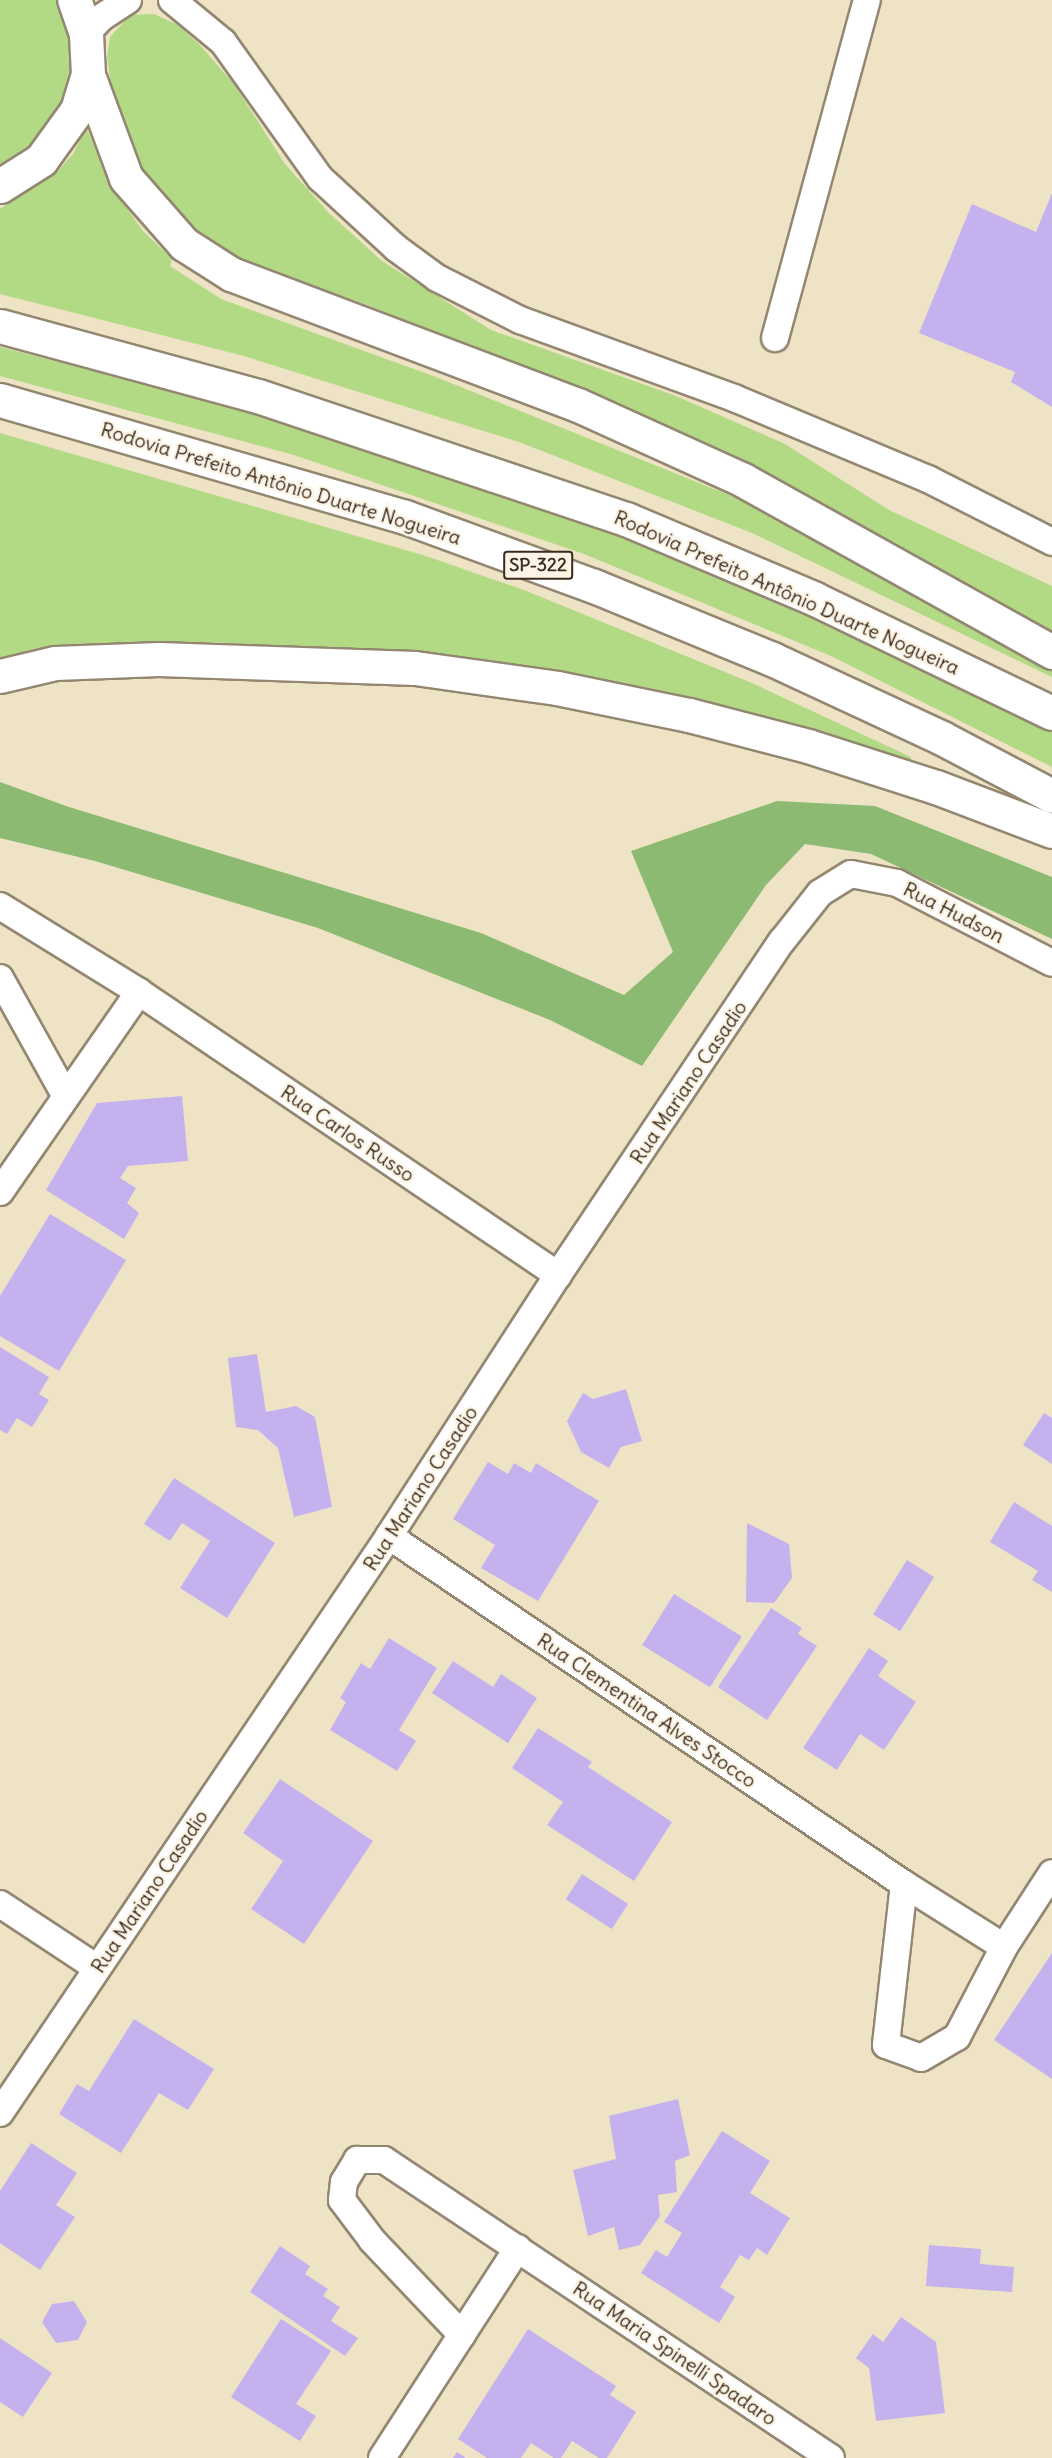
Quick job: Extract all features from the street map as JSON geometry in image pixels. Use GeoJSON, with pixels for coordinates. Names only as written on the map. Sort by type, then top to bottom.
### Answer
{"type":"FeatureCollection","features":[{"type":"Feature","properties":{"kind":"main road"},"geometry":{"type":"LineString","coordinates":[[74,0],[86,34],[88,75],[126,178],[184,244],[231,274],[578,405],[732,476],[851,537],[1052,652]]}},
{"type":"Feature","properties":{"kind":"main road"},"geometry":{"type":"LineString","coordinates":[[0,186],[41,160],[60,139],[76,111],[88,75]]}},
{"type":"Feature","properties":{"kind":"main road","name":"Rodovia Prefeito Antônio Duarte Nogueira"},"geometry":{"type":"LineString","coordinates":[[0,326],[258,396],[626,519],[815,599],[1052,713]]}},
{"type":"Feature","properties":{"kind":"main road","name":"Rodovia Prefeito Antônio Duarte Nogueira"},"geometry":{"type":"LineString","coordinates":[[0,400],[405,517],[594,586],[772,659],[942,738],[1052,796]]}},
{"type":"Feature","properties":{"kind":"main road"},"geometry":{"type":"LineString","coordinates":[[0,676],[55,663],[159,659],[415,668],[557,688],[689,715],[808,746],[936,787],[1052,831]]}},
{"type":"Feature","properties":{"kind":"street"},"geometry":{"type":"LineString","coordinates":[[86,34],[102,17],[128,0]]}},
{"type":"Feature","properties":{"kind":"street"},"geometry":{"type":"LineString","coordinates":[[154,0],[194,19]]}},
{"type":"Feature","properties":{"kind":"street"},"geometry":{"type":"LineString","coordinates":[[172,0],[223,42],[249,74],[295,147],[320,178],[381,236],[437,278],[520,320],[734,398],[928,479],[1052,542]]}},
{"type":"Feature","properties":{"kind":"street"},"geometry":{"type":"LineString","coordinates":[[775,338],[867,0]]}},
{"type":"Feature","properties":{"kind":"street","name":"Rua Hudson"},"geometry":{"type":"LineString","coordinates":[[851,874],[897,883],[1052,963]]}},
{"type":"Feature","properties":{"kind":"street","name":"Rua Mariano Casadio"},"geometry":{"type":"LineString","coordinates":[[0,2113],[389,1536],[558,1275],[782,941],[820,893],[851,874]]}},
{"type":"Feature","properties":{"kind":"street","name":"Rua Carlos Russo"},"geometry":{"type":"LineString","coordinates":[[0,906],[139,992],[558,1275]]}},
{"type":"Feature","properties":{"kind":"street"},"geometry":{"type":"LineString","coordinates":[[0,978],[65,1095]]}},
{"type":"Feature","properties":{"kind":"street"},"geometry":{"type":"LineString","coordinates":[[0,1192],[65,1095],[139,992]]}},
{"type":"Feature","properties":{"kind":"street","name":"Rua Clementina Alves Stocco"},"geometry":{"type":"LineString","coordinates":[[389,1536],[904,1884],[1004,1947]]}},
{"type":"Feature","properties":{"kind":"street"},"geometry":{"type":"LineString","coordinates":[[904,1884],[886,2045],[921,2058],[957,2037],[1004,1947],[1052,1874]]}},
{"type":"Feature","properties":{"kind":"street"},"geometry":{"type":"LineString","coordinates":[[0,1904],[97,1968]]}},
{"type":"Feature","properties":{"kind":"street","name":"Rua Maria Spinelli Spadaro"},"geometry":{"type":"LineString","coordinates":[[462,2336],[372,2240],[342,2200],[344,2182],[357,2160],[384,2160],[831,2458]]}},
{"type":"Feature","properties":{"kind":"street"},"geometry":{"type":"LineString","coordinates":[[382,2458],[518,2248]]}},
{"type":"Feature","properties":{"kind":"green space"},"geometry":{"type":"Polygon","coordinates":[[[0,0],[56,0],[70,36],[72,59],[62,104],[36,141],[0,164],[0,0]]]}},
{"type":"Feature","properties":{"kind":"green space"},"geometry":{"type":"Polygon","coordinates":[[[154,14],[178,25],[200,45],[234,84],[285,164],[329,213],[382,261],[491,330],[676,396],[785,444],[889,510],[1052,586],[1052,636],[878,537],[626,411],[365,304],[254,267],[213,245],[175,214],[146,178],[128,145],[112,94],[107,56],[110,37],[130,15],[154,14]]]}},
{"type":"Feature","properties":{"kind":"green space"},"geometry":{"type":"Polygon","coordinates":[[[86,127],[114,190],[143,231],[172,259],[170,266],[221,299],[436,377],[749,503],[1052,669],[1052,677],[752,533],[519,442],[244,356],[0,294],[0,209],[56,173],[73,154],[86,127]]]}},
{"type":"Feature","properties":{"kind":"green space"},"geometry":{"type":"Polygon","coordinates":[[[0,347],[304,425],[591,524],[840,627],[1052,730],[1052,767],[831,656],[584,554],[294,455],[0,376],[0,347]]]}},
{"type":"Feature","properties":{"kind":"green space"},"geometry":{"type":"Polygon","coordinates":[[[0,433],[426,556],[524,590],[752,683],[911,757],[911,765],[435,655],[209,642],[51,648],[0,660],[0,433]]]}},
{"type":"Feature","properties":{"kind":"green space"},"geometry":{"type":"Polygon","coordinates":[[[0,782],[69,807],[481,933],[624,995],[673,952],[631,851],[777,801],[875,806],[1052,877],[1052,939],[871,854],[805,844],[766,885],[642,1066],[550,1020],[318,928],[95,861],[0,838],[0,782]]]}},
{"type":"Feature","properties":{"kind":"building"},"geometry":{"type":"Polygon","coordinates":[[[1052,193],[1052,407],[1011,382],[1015,372],[919,333],[972,204],[1036,232],[1052,193]]]}},
{"type":"Feature","properties":{"kind":"building"},"geometry":{"type":"Polygon","coordinates":[[[182,1096],[188,1161],[128,1166],[120,1178],[136,1188],[127,1203],[139,1213],[124,1239],[46,1190],[97,1103],[182,1096]]]}},
{"type":"Feature","properties":{"kind":"building"},"geometry":{"type":"Polygon","coordinates":[[[50,1214],[126,1260],[59,1371],[0,1336],[0,1296],[50,1214]]]}},
{"type":"Feature","properties":{"kind":"building"},"geometry":{"type":"Polygon","coordinates":[[[0,1347],[49,1377],[39,1394],[49,1400],[32,1427],[17,1418],[7,1434],[0,1430],[0,1347]]]}},
{"type":"Feature","properties":{"kind":"building"},"geometry":{"type":"Polygon","coordinates":[[[257,1354],[266,1412],[296,1406],[315,1417],[332,1507],[294,1517],[278,1448],[258,1430],[236,1427],[228,1358],[257,1354]]]}},
{"type":"Feature","properties":{"kind":"building"},"geometry":{"type":"Polygon","coordinates":[[[626,1389],[642,1441],[621,1447],[609,1468],[581,1452],[567,1421],[583,1393],[593,1399],[626,1389]]]}},
{"type":"Feature","properties":{"kind":"building"},"geometry":{"type":"Polygon","coordinates":[[[1044,1413],[1052,1418],[1052,1464],[1023,1445],[1044,1413]]]}},
{"type":"Feature","properties":{"kind":"building"},"geometry":{"type":"Polygon","coordinates":[[[488,1462],[508,1474],[514,1463],[531,1473],[536,1463],[599,1501],[538,1601],[481,1568],[495,1545],[453,1519],[488,1462]]]}},
{"type":"Feature","properties":{"kind":"building"},"geometry":{"type":"Polygon","coordinates":[[[174,1478],[275,1543],[227,1618],[180,1588],[210,1541],[182,1523],[170,1541],[144,1524],[174,1478]]]}},
{"type":"Feature","properties":{"kind":"building"},"geometry":{"type":"Polygon","coordinates":[[[1014,1502],[1052,1526],[1052,1592],[1032,1580],[1038,1571],[990,1542],[1014,1502]]]}},
{"type":"Feature","properties":{"kind":"building"},"geometry":{"type":"Polygon","coordinates":[[[747,1523],[789,1544],[792,1578],[774,1603],[746,1602],[747,1523]]]}},
{"type":"Feature","properties":{"kind":"building"},"geometry":{"type":"Polygon","coordinates":[[[907,1560],[934,1577],[900,1631],[873,1614],[907,1560]]]}},
{"type":"Feature","properties":{"kind":"building"},"geometry":{"type":"Polygon","coordinates":[[[674,1594],[742,1636],[710,1687],[642,1645],[674,1594]]]}},
{"type":"Feature","properties":{"kind":"building"},"geometry":{"type":"Polygon","coordinates":[[[771,1608],[802,1628],[798,1634],[817,1646],[767,1720],[718,1687],[771,1608]]]}},
{"type":"Feature","properties":{"kind":"building"},"geometry":{"type":"Polygon","coordinates":[[[389,1638],[437,1668],[399,1730],[416,1741],[397,1771],[330,1730],[346,1702],[340,1698],[361,1663],[370,1669],[389,1638]]]}},
{"type":"Feature","properties":{"kind":"building"},"geometry":{"type":"Polygon","coordinates":[[[869,1648],[888,1661],[878,1676],[916,1702],[884,1750],[860,1734],[837,1770],[803,1748],[869,1648]]]}},
{"type":"Feature","properties":{"kind":"building"},"geometry":{"type":"Polygon","coordinates":[[[453,1661],[493,1687],[501,1674],[537,1698],[508,1743],[432,1693],[453,1661]]]}},
{"type":"Feature","properties":{"kind":"building"},"geometry":{"type":"Polygon","coordinates":[[[538,1728],[592,1762],[588,1767],[672,1822],[634,1881],[547,1825],[563,1802],[512,1768],[538,1728]]]}},
{"type":"Feature","properties":{"kind":"building"},"geometry":{"type":"Polygon","coordinates":[[[280,1779],[373,1841],[304,1944],[251,1909],[283,1861],[243,1833],[280,1779]]]}},
{"type":"Feature","properties":{"kind":"building"},"geometry":{"type":"Polygon","coordinates":[[[582,1874],[628,1904],[612,1929],[566,1899],[582,1874]]]}},
{"type":"Feature","properties":{"kind":"building"},"geometry":{"type":"Polygon","coordinates":[[[1052,1953],[1052,2079],[994,2040],[1052,1953]]]}},
{"type":"Feature","properties":{"kind":"building"},"geometry":{"type":"Polygon","coordinates":[[[134,2019],[214,2069],[188,2110],[159,2093],[121,2153],[59,2114],[77,2084],[89,2091],[134,2019]]]}},
{"type":"Feature","properties":{"kind":"building"},"geometry":{"type":"Polygon","coordinates":[[[678,2099],[690,2155],[675,2161],[677,2192],[658,2195],[660,2216],[640,2245],[619,2250],[614,2227],[588,2236],[573,2170],[616,2159],[609,2116],[678,2099]]]}},
{"type":"Feature","properties":{"kind":"building"},"geometry":{"type":"Polygon","coordinates":[[[722,2131],[770,2161],[750,2193],[790,2218],[767,2255],[757,2248],[749,2260],[740,2255],[720,2287],[735,2297],[719,2323],[641,2273],[656,2250],[667,2257],[682,2233],[664,2222],[722,2131]]]}},
{"type":"Feature","properties":{"kind":"building"},"geometry":{"type":"Polygon","coordinates":[[[31,2143],[77,2173],[56,2205],[75,2217],[40,2270],[0,2243],[0,2191],[31,2143]]]}},
{"type":"Feature","properties":{"kind":"building"},"geometry":{"type":"Polygon","coordinates":[[[929,2245],[981,2249],[980,2264],[1014,2267],[1012,2292],[926,2286],[929,2245]]]}},
{"type":"Feature","properties":{"kind":"building"},"geometry":{"type":"Polygon","coordinates":[[[280,2246],[310,2266],[305,2274],[328,2289],[323,2296],[340,2307],[331,2321],[358,2338],[345,2356],[250,2292],[280,2246]]]}},
{"type":"Feature","properties":{"kind":"building"},"geometry":{"type":"Polygon","coordinates":[[[74,2301],[87,2322],[78,2340],[56,2343],[42,2322],[52,2304],[74,2301]]]}},
{"type":"Feature","properties":{"kind":"building"},"geometry":{"type":"Polygon","coordinates":[[[901,2317],[936,2342],[945,2413],[876,2421],[869,2368],[856,2358],[873,2334],[883,2342],[901,2317]]]}},
{"type":"Feature","properties":{"kind":"building"},"geometry":{"type":"Polygon","coordinates":[[[281,2319],[331,2351],[296,2404],[316,2416],[300,2441],[231,2397],[281,2319]]]}},
{"type":"Feature","properties":{"kind":"building"},"geometry":{"type":"Polygon","coordinates":[[[528,2329],[616,2386],[610,2395],[636,2412],[607,2458],[599,2458],[572,2441],[561,2458],[554,2458],[531,2443],[521,2458],[487,2458],[458,2439],[528,2329]]]}},
{"type":"Feature","properties":{"kind":"building"},"geometry":{"type":"Polygon","coordinates":[[[0,2338],[52,2373],[23,2417],[0,2402],[0,2338]]]}},
{"type":"Feature","properties":{"kind":"building"},"geometry":{"type":"Polygon","coordinates":[[[457,2452],[466,2458],[453,2458],[457,2452]]]}}]}
